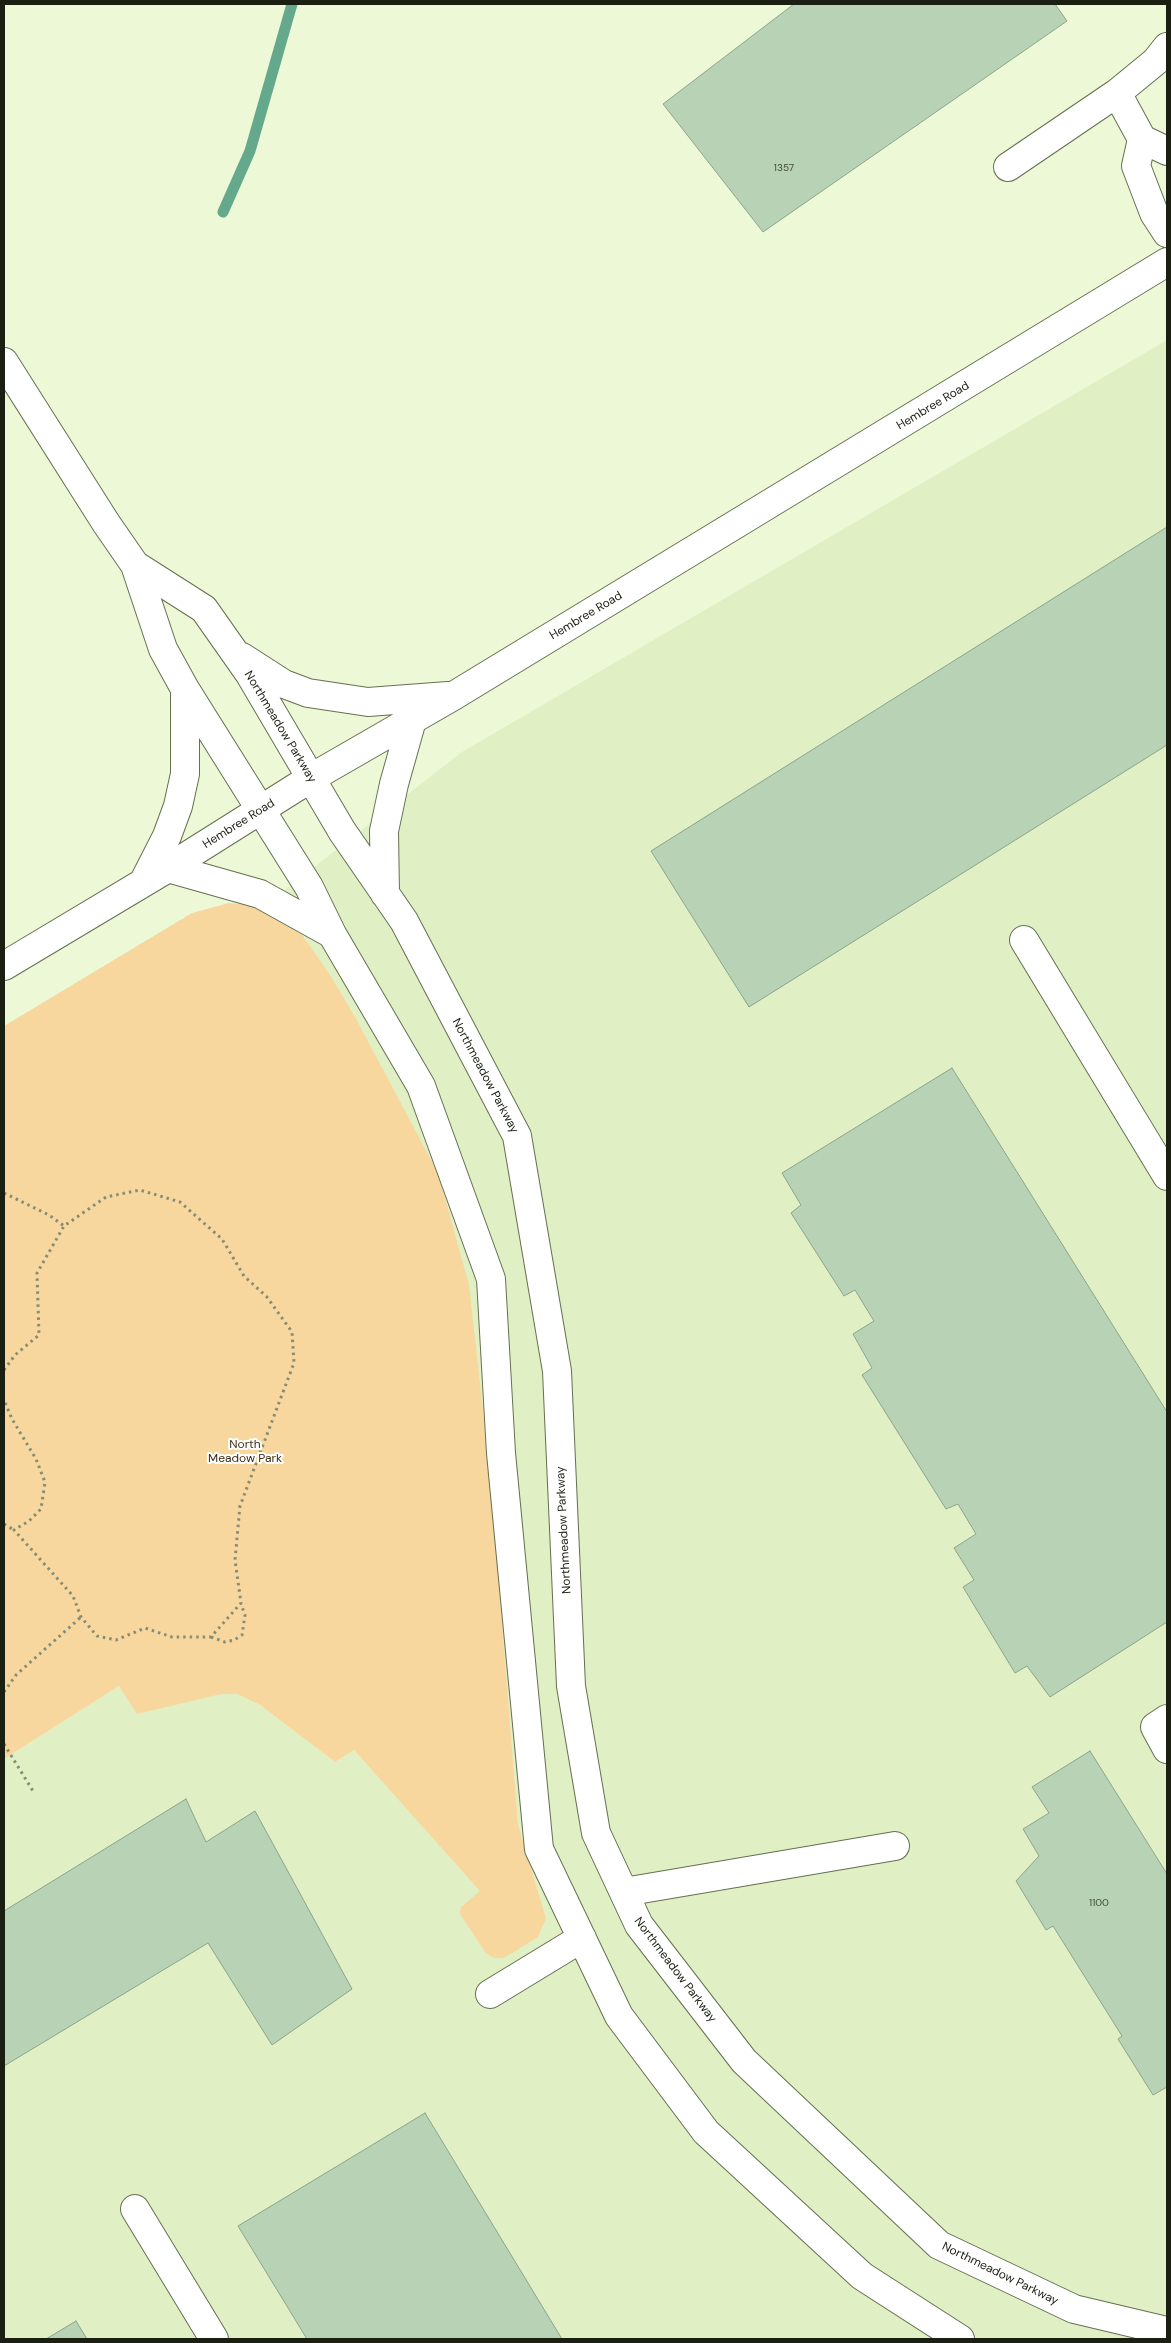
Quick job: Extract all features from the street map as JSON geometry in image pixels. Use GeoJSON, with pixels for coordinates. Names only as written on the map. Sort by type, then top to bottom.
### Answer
{"type":"FeatureCollection","features":[{"type":"Feature","properties":{"kind":"street"},"geometry":{"type":"LineString","coordinates":[[1008,167],[1116,93],[1156,61],[1167,47]]}},
{"type":"Feature","properties":{"kind":"street"},"geometry":{"type":"LineString","coordinates":[[1116,93],[1142,139],[1167,151]]}},
{"type":"Feature","properties":{"kind":"street"},"geometry":{"type":"LineString","coordinates":[[1142,139],[1136,166],[1154,213],[1167,233]]}},
{"type":"Feature","properties":{"kind":"street","name":"Hembree Road"},"geometry":{"type":"LineString","coordinates":[[4,966],[168,868],[311,778],[455,695],[1167,262]]}},
{"type":"Feature","properties":{"kind":"street","name":"Northmeadow Parkway"},"geometry":{"type":"LineString","coordinates":[[4,362],[106,523],[135,565],[163,649],[185,689],[310,887],[332,934],[421,1086],[491,1279],[501,1453],[539,1848],[619,2016],[706,2132],[862,2276],[960,2339]]}},
{"type":"Feature","properties":{"kind":"street","name":"Northmeadow Parkway"},"geometry":{"type":"LineString","coordinates":[[135,565],[204,609],[249,673],[342,832],[404,921],[517,1136],[557,1371],[572,1686],[596,1833],[639,1925],[744,2061],[939,2245],[1074,2309],[1167,2331]]}},
{"type":"Feature","properties":{"kind":"street"},"geometry":{"type":"LineString","coordinates":[[235,653],[284,684],[308,693],[368,702],[455,695]]}},
{"type":"Feature","properties":{"kind":"street"},"geometry":{"type":"LineString","coordinates":[[143,883],[167,836],[178,806],[185,774],[185,689]]}},
{"type":"Feature","properties":{"kind":"street"},"geometry":{"type":"LineString","coordinates":[[386,894],[384,831],[394,784],[412,720]]}},
{"type":"Feature","properties":{"kind":"street"},"geometry":{"type":"LineString","coordinates":[[168,868],[260,894],[332,934]]}},
{"type":"Feature","properties":{"kind":"street"},"geometry":{"type":"LineString","coordinates":[[1024,940],[1167,1176]]}},
{"type":"Feature","properties":{"kind":"street"},"geometry":{"type":"LineString","coordinates":[[1167,1719],[1155,1727],[1167,1749]]}},
{"type":"Feature","properties":{"kind":"street"},"geometry":{"type":"LineString","coordinates":[[624,1892],[895,1846]]}},
{"type":"Feature","properties":{"kind":"street"},"geometry":{"type":"LineString","coordinates":[[490,1994],[582,1938]]}},
{"type":"Feature","properties":{"kind":"street"},"geometry":{"type":"LineString","coordinates":[[135,2209],[214,2339]]}},
{"type":"Feature","properties":{"kind":"path"},"geometry":{"type":"LineString","coordinates":[[4,1370],[15,1356],[39,1335],[37,1273],[64,1226],[106,1196],[140,1190],[180,1202],[222,1239],[244,1276],[266,1297],[292,1332],[294,1363],[240,1506],[235,1560],[240,1603],[245,1615],[242,1635],[234,1640],[225,1642],[211,1638],[172,1637],[145,1628],[116,1640],[97,1636],[80,1617],[73,1596],[14,1530],[4,1524]]}},
{"type":"Feature","properties":{"kind":"path"},"geometry":{"type":"LineString","coordinates":[[4,1193],[49,1215],[64,1226]]}},
{"type":"Feature","properties":{"kind":"path"},"geometry":{"type":"LineString","coordinates":[[4,1400],[12,1419],[36,1459],[45,1482],[41,1509],[14,1530]]}},
{"type":"Feature","properties":{"kind":"path"},"geometry":{"type":"LineString","coordinates":[[211,1638],[240,1603]]}},
{"type":"Feature","properties":{"kind":"path"},"geometry":{"type":"LineString","coordinates":[[4,1692],[16,1675],[80,1617]]}},
{"type":"Feature","properties":{"kind":"path"},"geometry":{"type":"LineString","coordinates":[[4,1744],[34,1790]]}},
{"type":"Feature","properties":{"kind":"shaded area"},"geometry":{"type":"Polygon","coordinates":[[[1167,340],[1167,2339],[4,2339],[4,1759],[119,1686],[237,1694],[260,1705],[335,1762],[354,1750],[481,1891],[461,1907],[546,1918],[518,1824],[499,1599],[264,906],[462,752],[1167,340]]]}},
{"type":"Feature","properties":{"kind":"green space","name":"North Meadow Park"},"geometry":{"type":"Polygon","coordinates":[[[229,903],[264,906],[298,929],[330,975],[355,1017],[438,1173],[469,1285],[490,1473],[518,1824],[546,1918],[538,1937],[504,1958],[494,1958],[486,1953],[460,1914],[461,1907],[480,1891],[354,1750],[335,1762],[260,1705],[237,1694],[221,1694],[137,1714],[119,1686],[4,1759],[4,1026],[192,913],[229,903]]]}},
{"type":"Feature","properties":{"kind":"building"},"geometry":{"type":"Polygon","coordinates":[[[794,4],[1055,4],[1067,21],[763,232],[663,104],[794,4]]]}},
{"type":"Feature","properties":{"kind":"building"},"geometry":{"type":"Polygon","coordinates":[[[1167,527],[1167,745],[749,1007],[651,851],[1167,527]]]}},
{"type":"Feature","properties":{"kind":"building"},"geometry":{"type":"Polygon","coordinates":[[[952,1068],[1167,1412],[1167,1622],[1050,1697],[1027,1666],[1015,1673],[963,1587],[974,1580],[954,1548],[976,1534],[958,1504],[946,1509],[862,1375],[872,1368],[853,1334],[874,1321],[855,1290],[844,1296],[791,1213],[801,1205],[782,1173],[952,1068]]]}},
{"type":"Feature","properties":{"kind":"building"},"geometry":{"type":"Polygon","coordinates":[[[1090,1751],[1167,1874],[1167,2087],[1153,2095],[1118,2039],[1122,2036],[1053,1926],[1046,1930],[1016,1881],[1039,1856],[1023,1829],[1049,1813],[1032,1787],[1090,1751]]]}},
{"type":"Feature","properties":{"kind":"building"},"geometry":{"type":"Polygon","coordinates":[[[186,1799],[206,1842],[255,1811],[352,1989],[272,2045],[208,1943],[4,2066],[4,1911],[186,1799]]]}},
{"type":"Feature","properties":{"kind":"building"},"geometry":{"type":"Polygon","coordinates":[[[425,2113],[562,2339],[307,2339],[238,2226],[425,2113]]]}},
{"type":"Feature","properties":{"kind":"building"},"geometry":{"type":"Polygon","coordinates":[[[76,2321],[87,2339],[46,2339],[76,2321]]]}},
{"type":"Feature","properties":{"kind":"waterway"},"geometry":{"type":"LineString","coordinates":[[223,212],[250,151],[292,4]]}}]}
